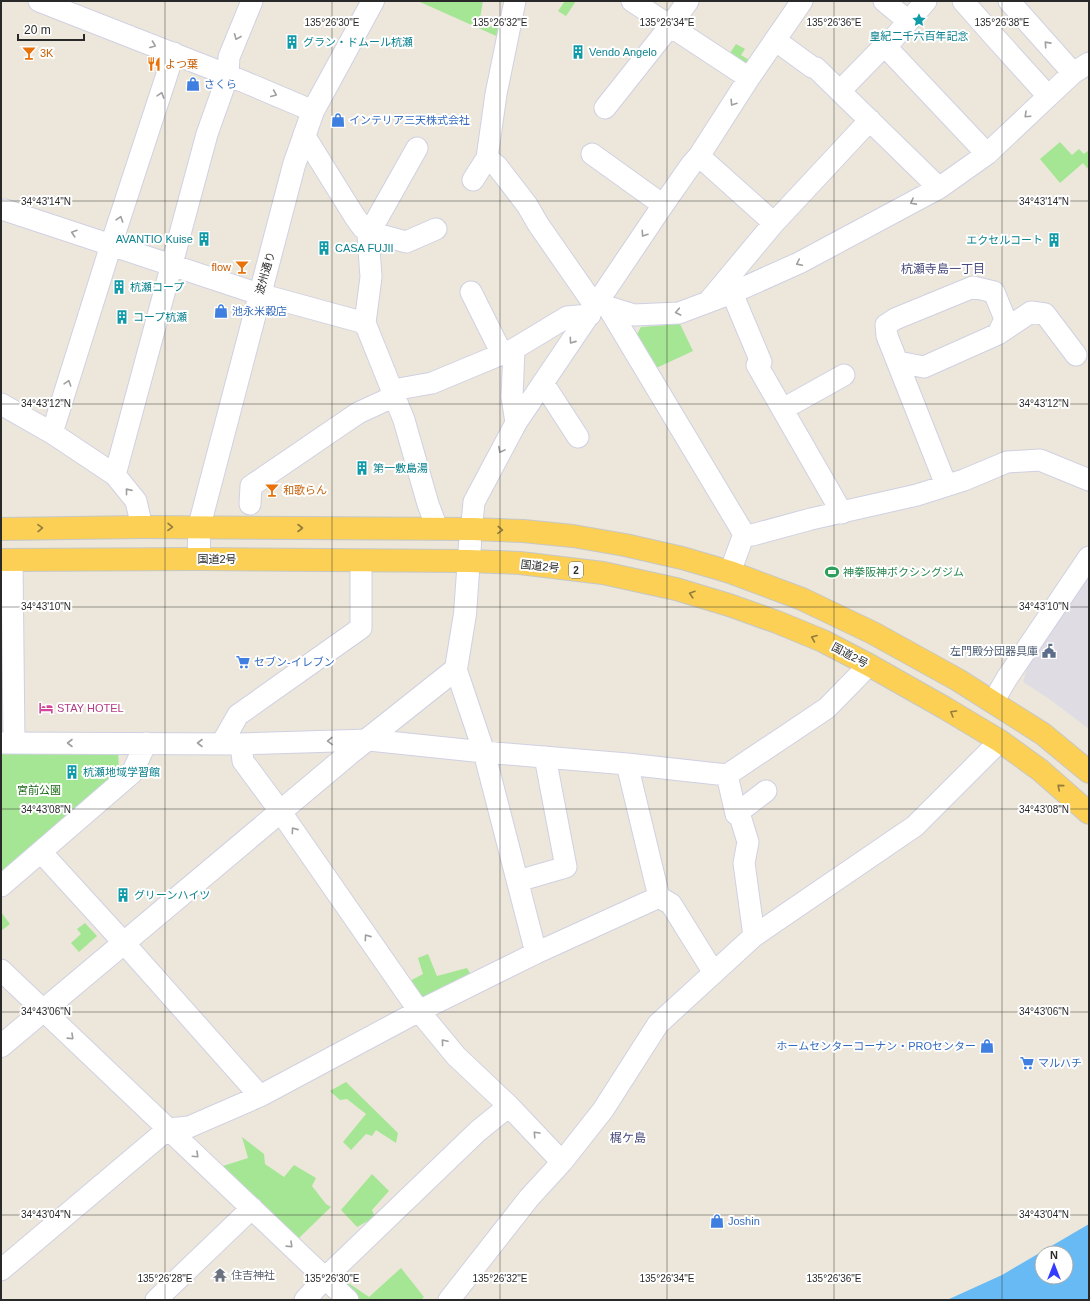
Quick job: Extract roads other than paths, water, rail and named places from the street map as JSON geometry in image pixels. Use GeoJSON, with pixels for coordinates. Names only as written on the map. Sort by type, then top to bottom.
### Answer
{"type":"FeatureCollection","features":[{"type":"Feature","properties":{"kind":"highway","name":"国道2号"},"geometry":{"type":"LineString","coordinates":[[1,528],[437,528],[470,544],[520,563],[603,573],[676,589],[778,622],[823,641],[869,665],[1000,741],[1040,770],[1089,813]]}},
{"type":"Feature","properties":{"kind":"highway","name":"国道2号"},"geometry":{"type":"LineString","coordinates":[[7,560],[199,559],[361,561],[470,544],[523,531],[573,536],[625,545],[682,558],[730,572],[802,599],[873,633],[958,680],[993,702],[1042,734],[1089,772]]}},
{"type":"Feature","properties":{"kind":"street"},"geometry":{"type":"LineString","coordinates":[[39,1],[228,74],[313,111]]}},
{"type":"Feature","properties":{"kind":"street"},"geometry":{"type":"LineString","coordinates":[[114,475],[207,134],[228,74],[229,57],[252,1]]}},
{"type":"Feature","properties":{"kind":"street","name":"波州通り"},"geometry":{"type":"LineString","coordinates":[[199,559],[199,527],[294,165],[313,111],[373,1]]}},
{"type":"Feature","properties":{"kind":"street"},"geometry":{"type":"LineString","coordinates":[[473,180],[487,158],[496,94],[515,1]]}},
{"type":"Feature","properties":{"kind":"street"},"geometry":{"type":"LineString","coordinates":[[632,1],[749,78]]}},
{"type":"Feature","properties":{"kind":"street"},"geometry":{"type":"LineString","coordinates":[[605,108],[688,1]]}},
{"type":"Feature","properties":{"kind":"street"},"geometry":{"type":"LineString","coordinates":[[536,953],[484,752],[456,669],[465,614],[474,502],[516,422],[598,307],[663,206],[691,165],[699,156],[749,78],[802,1]]}},
{"type":"Feature","properties":{"kind":"street"},"geometry":{"type":"LineString","coordinates":[[884,1],[908,20]]}},
{"type":"Feature","properties":{"kind":"street"},"geometry":{"type":"LineString","coordinates":[[840,91],[882,48],[886,47],[926,1]]}},
{"type":"Feature","properties":{"kind":"street"},"geometry":{"type":"LineString","coordinates":[[963,1],[1048,96]]}},
{"type":"Feature","properties":{"kind":"street"},"geometry":{"type":"LineString","coordinates":[[250,504],[251,486],[358,413],[394,393],[432,383],[508,352],[567,317],[598,307],[634,315],[679,314],[799,264],[939,188],[987,154],[1048,96],[1081,68],[1009,1]]}},
{"type":"Feature","properties":{"kind":"street"},"geometry":{"type":"LineString","coordinates":[[775,40],[812,67],[816,68],[939,188]]}},
{"type":"Feature","properties":{"kind":"street"},"geometry":{"type":"LineString","coordinates":[[886,47],[987,154]]}},
{"type":"Feature","properties":{"kind":"street"},"geometry":{"type":"LineString","coordinates":[[52,433],[111,245],[174,53]]}},
{"type":"Feature","properties":{"kind":"street"},"geometry":{"type":"LineString","coordinates":[[707,303],[774,223],[870,120]]}},
{"type":"Feature","properties":{"kind":"street"},"geometry":{"type":"LineString","coordinates":[[304,135],[363,228],[370,232],[406,242],[436,229]]}},
{"type":"Feature","properties":{"kind":"street"},"geometry":{"type":"LineString","coordinates":[[417,148],[368,235],[370,277],[365,323],[404,420],[428,504],[437,528]]}},
{"type":"Feature","properties":{"kind":"street"},"geometry":{"type":"LineString","coordinates":[[592,154],[663,206]]}},
{"type":"Feature","properties":{"kind":"street"},"geometry":{"type":"LineString","coordinates":[[699,156],[774,223]]}},
{"type":"Feature","properties":{"kind":"street"},"geometry":{"type":"LineString","coordinates":[[487,158],[497,166],[527,205],[538,224],[598,307],[744,534]]}},
{"type":"Feature","properties":{"kind":"street"},"geometry":{"type":"LineString","coordinates":[[5,210],[259,294],[365,323]]}},
{"type":"Feature","properties":{"kind":"street"},"geometry":{"type":"LineString","coordinates":[[946,485],[887,336],[886,325],[895,319],[973,287],[994,292],[1005,319],[998,334]]}},
{"type":"Feature","properties":{"kind":"street"},"geometry":{"type":"LineString","coordinates":[[471,292],[508,352],[516,422]]}},
{"type":"Feature","properties":{"kind":"street"},"geometry":{"type":"LineString","coordinates":[[732,293],[761,362],[757,364],[842,513]]}},
{"type":"Feature","properties":{"kind":"street"},"geometry":{"type":"LineString","coordinates":[[898,362],[924,367],[998,334],[1031,312],[1045,314],[1076,355]]}},
{"type":"Feature","properties":{"kind":"street"},"geometry":{"type":"LineString","coordinates":[[783,409],[844,376]]}},
{"type":"Feature","properties":{"kind":"street"},"geometry":{"type":"LineString","coordinates":[[543,383],[578,438]]}},
{"type":"Feature","properties":{"kind":"street"},"geometry":{"type":"LineString","coordinates":[[1,404],[52,433],[114,475],[136,501],[142,527]]}},
{"type":"Feature","properties":{"kind":"street"},"geometry":{"type":"LineString","coordinates":[[744,534],[752,535],[812,519],[917,496],[964,480],[1007,462],[1040,460],[1089,480]]}},
{"type":"Feature","properties":{"kind":"street"},"geometry":{"type":"LineString","coordinates":[[730,572],[744,534]]}},
{"type":"Feature","properties":{"kind":"street"},"geometry":{"type":"LineString","coordinates":[[993,702],[1007,678],[1089,557]]}},
{"type":"Feature","properties":{"kind":"street"},"geometry":{"type":"LineString","coordinates":[[7,560],[7,743],[232,743],[369,740],[484,752],[627,764],[727,775],[828,708],[869,665]]}},
{"type":"Feature","properties":{"kind":"street"},"geometry":{"type":"LineString","coordinates":[[361,561],[361,628],[238,716],[232,743],[243,761],[280,811],[419,1011],[456,1056],[509,1106],[562,1162]]}},
{"type":"Feature","properties":{"kind":"street"},"geometry":{"type":"LineString","coordinates":[[1,1046],[280,811],[456,669]]}},
{"type":"Feature","properties":{"kind":"street"},"geometry":{"type":"LineString","coordinates":[[450,1300],[529,1198],[562,1162],[603,1110],[658,1024],[754,936],[915,826],[1000,741]]}},
{"type":"Feature","properties":{"kind":"street"},"geometry":{"type":"LineString","coordinates":[[1,886],[132,773],[146,743]]}},
{"type":"Feature","properties":{"kind":"street"},"geometry":{"type":"LineString","coordinates":[[518,881],[566,867],[545,757]]}},
{"type":"Feature","properties":{"kind":"street"},"geometry":{"type":"LineString","coordinates":[[627,764],[659,898],[670,904],[714,973]]}},
{"type":"Feature","properties":{"kind":"street"},"geometry":{"type":"LineString","coordinates":[[727,775],[736,814],[740,816],[748,842],[744,863],[754,936]]}},
{"type":"Feature","properties":{"kind":"street"},"geometry":{"type":"LineString","coordinates":[[736,814],[766,791]]}},
{"type":"Feature","properties":{"kind":"street"},"geometry":{"type":"LineString","coordinates":[[41,852],[260,1096]]}},
{"type":"Feature","properties":{"kind":"street"},"geometry":{"type":"LineString","coordinates":[[1,1270],[168,1130],[189,1127],[260,1096],[419,1011],[536,953],[659,898]]}},
{"type":"Feature","properties":{"kind":"street"},"geometry":{"type":"LineString","coordinates":[[1,970],[348,1300]]}},
{"type":"Feature","properties":{"kind":"street"},"geometry":{"type":"LineString","coordinates":[[305,1300],[325,1278],[478,1131],[509,1106]]}},
{"type":"Feature","properties":{"kind":"street"},"geometry":{"type":"LineString","coordinates":[[156,1300],[252,1208]]}},
{"type":"Feature","properties":{"kind":"water"},"geometry":{"type":"Polygon","coordinates":[[[1089,1224],[1089,1300],[947,1300],[1002,1275],[1034,1256],[1034,1285],[1074,1285],[1074,1245],[1053,1245],[1089,1224]]]}},
{"type":"Feature","properties":{"kind":"place","name":"皇紀二千六百年記念"},"geometry":{"type":"Point","coordinates":[919,20]}},
{"type":"Feature","properties":{"kind":"place","name":"グラン・ドムール杭瀬"},"geometry":{"type":"Point","coordinates":[292,42]}},
{"type":"Feature","properties":{"kind":"place","name":"Vendo Angelo"},"geometry":{"type":"Point","coordinates":[578,52]}},
{"type":"Feature","properties":{"kind":"place","name":"3K"},"geometry":{"type":"Point","coordinates":[29,53]}},
{"type":"Feature","properties":{"kind":"place","name":"よつ葉"},"geometry":{"type":"Point","coordinates":[154,64]}},
{"type":"Feature","properties":{"kind":"place","name":"さくら"},"geometry":{"type":"Point","coordinates":[193,84]}},
{"type":"Feature","properties":{"kind":"place","name":"インテリア三天株式会社"},"geometry":{"type":"Point","coordinates":[338,120]}},
{"type":"Feature","properties":{"kind":"place","name":"AVANTIO Kuise"},"geometry":{"type":"Point","coordinates":[204,239]}},
{"type":"Feature","properties":{"kind":"place","name":"エクセルコート"},"geometry":{"type":"Point","coordinates":[1054,240]}},
{"type":"Feature","properties":{"kind":"place","name":"CASA FUJII"},"geometry":{"type":"Point","coordinates":[324,248]}},
{"type":"Feature","properties":{"kind":"place","name":"flow"},"geometry":{"type":"Point","coordinates":[242,267]}},
{"type":"Feature","properties":{"kind":"place","name":"杭瀬コープ"},"geometry":{"type":"Point","coordinates":[119,287]}},
{"type":"Feature","properties":{"kind":"place","name":"池永米穀店"},"geometry":{"type":"Point","coordinates":[221,311]}},
{"type":"Feature","properties":{"kind":"place","name":"コープ杭瀬"},"geometry":{"type":"Point","coordinates":[122,317]}},
{"type":"Feature","properties":{"kind":"place","name":"第一敷島湯"},"geometry":{"type":"Point","coordinates":[362,468]}},
{"type":"Feature","properties":{"kind":"place","name":"和歌らん"},"geometry":{"type":"Point","coordinates":[272,490]}},
{"type":"Feature","properties":{"kind":"place","name":"神拳阪神ボクシングジム"},"geometry":{"type":"Point","coordinates":[832,572]}},
{"type":"Feature","properties":{"kind":"place","name":"左門殿分団器具庫"},"geometry":{"type":"Point","coordinates":[1049,651]}},
{"type":"Feature","properties":{"kind":"place","name":"セブン-イレブン"},"geometry":{"type":"Point","coordinates":[243,662]}},
{"type":"Feature","properties":{"kind":"place","name":"STAY HOTEL"},"geometry":{"type":"Point","coordinates":[46,708]}},
{"type":"Feature","properties":{"kind":"place","name":"杭瀬地域学習館"},"geometry":{"type":"Point","coordinates":[72,772]}},
{"type":"Feature","properties":{"kind":"place","name":"グリーンハイツ"},"geometry":{"type":"Point","coordinates":[123,895]}},
{"type":"Feature","properties":{"kind":"place","name":"ホームセンターコーナン・PROセンター"},"geometry":{"type":"Point","coordinates":[987,1046]}},
{"type":"Feature","properties":{"kind":"place","name":"マルハチ"},"geometry":{"type":"Point","coordinates":[1027,1063]}},
{"type":"Feature","properties":{"kind":"place","name":"Joshin"},"geometry":{"type":"Point","coordinates":[717,1221]}},
{"type":"Feature","properties":{"kind":"place","name":"住吉神社"},"geometry":{"type":"Point","coordinates":[220,1275]}},
{"type":"Feature","properties":{"kind":"district","name":"杭瀬寺島一丁目"},"geometry":{"type":"Point","coordinates":[943,269]}},
{"type":"Feature","properties":{"kind":"district","name":"梶ケ島"},"geometry":{"type":"Point","coordinates":[628,1138]}},
{"type":"Feature","properties":{"kind":"park label","name":"宮前公園"},"geometry":{"type":"Point","coordinates":[39,790]}}]}
